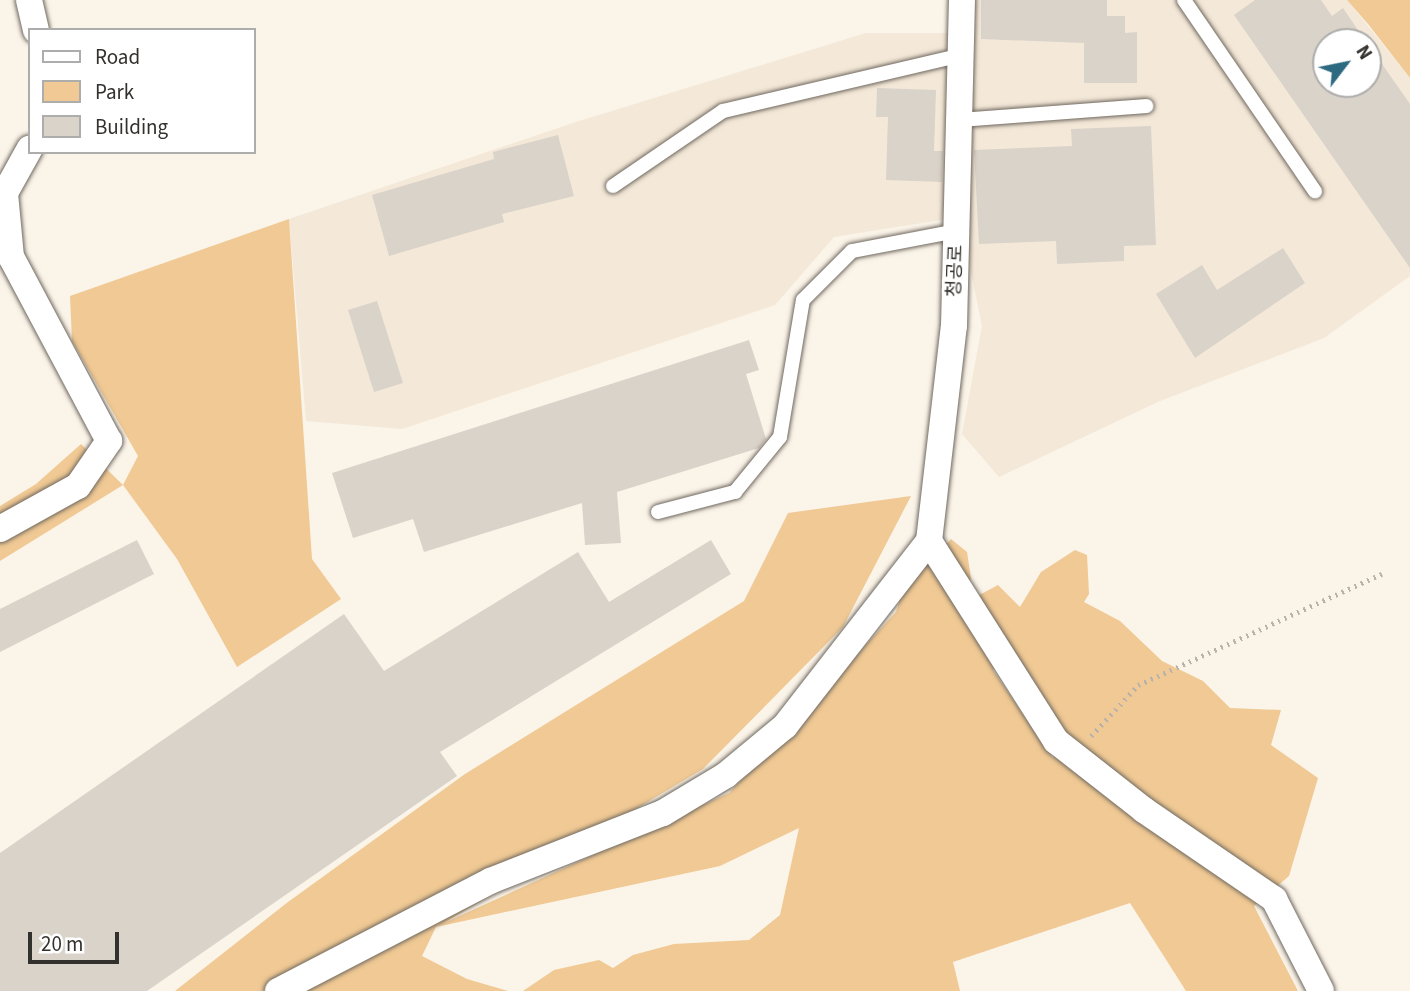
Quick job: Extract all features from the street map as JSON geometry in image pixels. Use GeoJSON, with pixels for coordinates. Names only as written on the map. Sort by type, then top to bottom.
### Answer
{"type":"FeatureCollection","features":[{"type":"Feature","properties":{"kind":"street"},"geometry":{"type":"LineString","coordinates":[[29,0],[36,28]]}},
{"type":"Feature","properties":{"kind":"street","name":"청공로"},"geometry":{"type":"LineString","coordinates":[[929,541],[954,326],[962,0]]}},
{"type":"Feature","properties":{"kind":"street"},"geometry":{"type":"LineString","coordinates":[[0,529],[78,486],[109,441],[11,257],[5,194],[28,152]]}},
{"type":"Feature","properties":{"kind":"street"},"geometry":{"type":"LineString","coordinates":[[278,991],[490,881],[663,813],[726,775],[785,726],[929,541],[1056,741],[1144,810],[1274,900],[1321,991]]}},
{"type":"Feature","properties":{"kind":"lane"},"geometry":{"type":"LineString","coordinates":[[1184,0],[1315,191]]}},
{"type":"Feature","properties":{"kind":"lane"},"geometry":{"type":"LineString","coordinates":[[613,186],[723,111],[962,55]]}},
{"type":"Feature","properties":{"kind":"lane"},"geometry":{"type":"LineString","coordinates":[[960,120],[1146,106]]}},
{"type":"Feature","properties":{"kind":"lane"},"geometry":{"type":"LineString","coordinates":[[658,512],[735,492],[780,438],[803,300],[852,251],[957,231]]}},
{"type":"Feature","properties":{"kind":"path"},"geometry":{"type":"LineString","coordinates":[[1074,754],[1138,685],[1382,574]]}},
{"type":"Feature","properties":{"kind":"shaded area"},"geometry":{"type":"Polygon","coordinates":[[[960,0],[1347,0],[1370,28],[1312,28],[1312,98],[1382,98],[1382,43],[1410,78],[1410,276],[1324,338],[1160,401],[999,477],[962,434],[982,326],[969,262],[960,0]]]}},
{"type":"Feature","properties":{"kind":"shaded area"},"geometry":{"type":"Polygon","coordinates":[[[866,33],[954,33],[947,219],[834,237],[775,305],[402,429],[306,421],[289,219],[576,122],[866,33]]]}},
{"type":"Feature","properties":{"kind":"green space"},"geometry":{"type":"Polygon","coordinates":[[[1347,0],[1410,0],[1410,78],[1382,42],[1382,28],[1371,28],[1347,0]]]}},
{"type":"Feature","properties":{"kind":"green space"},"geometry":{"type":"Polygon","coordinates":[[[289,219],[312,559],[341,599],[237,667],[177,559],[123,485],[138,456],[72,341],[70,296],[289,219]]]}},
{"type":"Feature","properties":{"kind":"green space"},"geometry":{"type":"Polygon","coordinates":[[[81,444],[123,485],[0,561],[0,506],[36,484],[81,444]]]}},
{"type":"Feature","properties":{"kind":"green space"},"geometry":{"type":"Polygon","coordinates":[[[911,496],[843,627],[703,769],[444,923],[729,793],[896,612],[903,590],[951,539],[967,552],[971,578],[959,606],[998,585],[1020,607],[1041,572],[1075,550],[1087,555],[1089,594],[1084,602],[1120,621],[1162,661],[1203,681],[1230,708],[1281,710],[1271,745],[1318,778],[1289,876],[1254,906],[1298,991],[1186,991],[1130,903],[953,962],[960,991],[523,991],[554,970],[599,960],[613,968],[633,955],[674,944],[749,940],[780,915],[799,828],[720,866],[436,927],[422,956],[467,979],[508,991],[175,991],[288,902],[465,774],[744,601],[788,513],[911,496]],[[1008,647],[993,670],[1053,758],[1064,729],[1008,647]]]}},
{"type":"Feature","properties":{"kind":"building"},"geometry":{"type":"Polygon","coordinates":[[[981,0],[1107,0],[1107,16],[1125,16],[1125,33],[1137,32],[1137,83],[1084,83],[1084,43],[981,39],[981,0]]]}},
{"type":"Feature","properties":{"kind":"building"},"geometry":{"type":"Polygon","coordinates":[[[1255,0],[1321,0],[1332,16],[1343,8],[1357,28],[1312,28],[1312,98],[1382,98],[1382,64],[1410,104],[1410,268],[1234,15],[1255,0]]]}},
{"type":"Feature","properties":{"kind":"building"},"geometry":{"type":"Polygon","coordinates":[[[877,88],[936,90],[934,151],[943,151],[942,182],[886,180],[888,117],[876,117],[877,88]]]}},
{"type":"Feature","properties":{"kind":"building"},"geometry":{"type":"Polygon","coordinates":[[[1151,126],[1156,245],[1124,246],[1124,261],[1057,264],[1056,241],[979,244],[974,150],[1072,146],[1071,129],[1151,126]]]}},
{"type":"Feature","properties":{"kind":"building"},"geometry":{"type":"Polygon","coordinates":[[[558,135],[574,196],[502,214],[504,222],[389,256],[372,195],[494,159],[493,152],[558,135]]]}},
{"type":"Feature","properties":{"kind":"building"},"geometry":{"type":"Polygon","coordinates":[[[1283,248],[1305,283],[1195,358],[1156,294],[1202,265],[1217,290],[1283,248]]]}},
{"type":"Feature","properties":{"kind":"building"},"geometry":{"type":"Polygon","coordinates":[[[377,301],[403,383],[374,392],[348,310],[377,301]]]}},
{"type":"Feature","properties":{"kind":"building"},"geometry":{"type":"Polygon","coordinates":[[[749,340],[759,370],[746,374],[766,439],[759,448],[617,492],[621,543],[585,545],[582,503],[424,552],[413,519],[353,538],[332,473],[749,340]]]}},
{"type":"Feature","properties":{"kind":"building"},"geometry":{"type":"Polygon","coordinates":[[[137,540],[154,574],[0,652],[0,609],[137,540]]]}},
{"type":"Feature","properties":{"kind":"building"},"geometry":{"type":"Polygon","coordinates":[[[711,540],[731,574],[440,752],[457,776],[147,991],[0,991],[0,853],[344,614],[384,671],[578,552],[609,602],[711,540]]]}}]}
